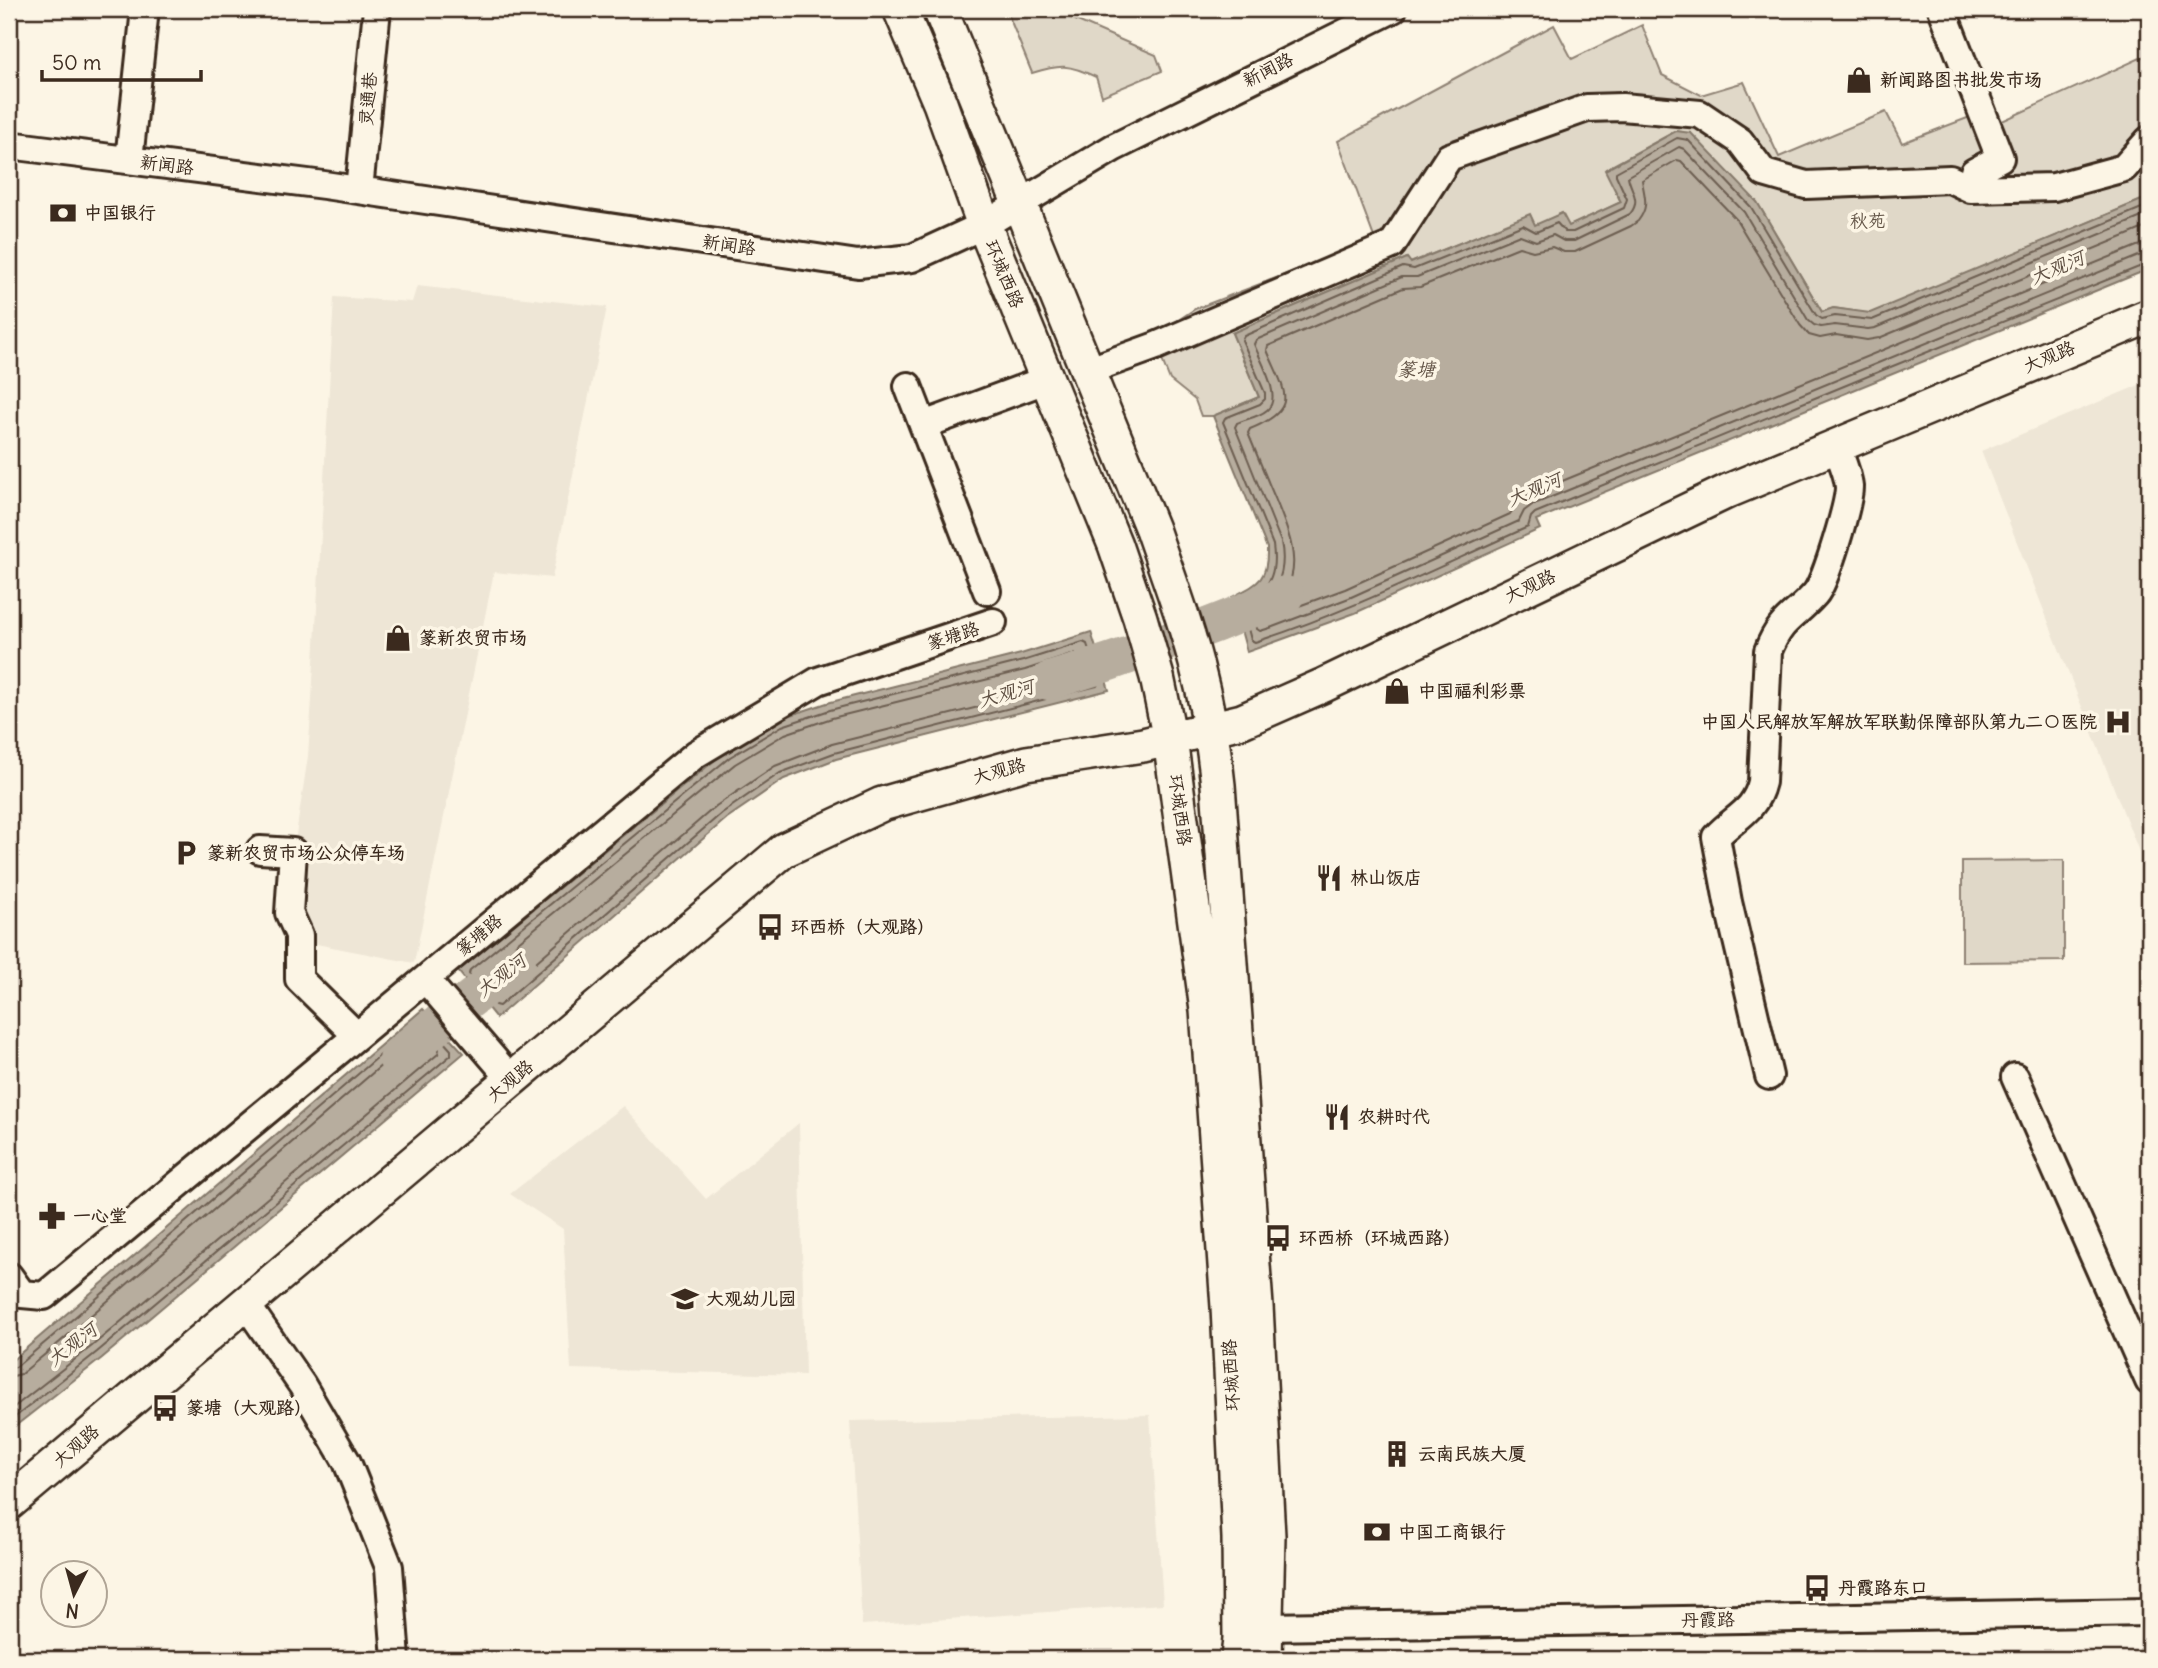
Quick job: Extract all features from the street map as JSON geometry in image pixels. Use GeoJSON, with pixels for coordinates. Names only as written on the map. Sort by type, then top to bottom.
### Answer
{"type":"FeatureCollection","features":[{"type":"Feature","properties":{"kind":"main road","name":"环城西路"},"geometry":{"type":"LineString","coordinates":[[900,9],[940,103],[984,225],[1115,545],[1157,677],[1170,739],[1207,1010],[1228,1307],[1239,1524],[1238,1659]]}},
{"type":"Feature","properties":{"kind":"main road","name":"环城西路"},"geometry":{"type":"LineString","coordinates":[[940,9],[1152,529],[1197,666],[1211,729],[1218,785],[1256,1306],[1268,1536],[1265,1659]]}},
{"type":"Feature","properties":{"kind":"main road","name":"大观路"},"geometry":{"type":"LineString","coordinates":[[9,1503],[784,850],[882,804],[908,796],[1026,763],[1143,745],[1242,721],[1728,491],[2149,316]]}},
{"type":"Feature","properties":{"kind":"street"},"geometry":{"type":"LineString","coordinates":[[129,160],[145,9]]}},
{"type":"Feature","properties":{"kind":"street","name":"灵通巷"},"geometry":{"type":"LineString","coordinates":[[359,190],[377,9]]}},
{"type":"Feature","properties":{"kind":"street","name":"新闻路"},"geometry":{"type":"LineString","coordinates":[[9,145],[359,190],[858,264],[912,258],[984,225],[1113,148],[1364,15],[1393,9]]}},
{"type":"Feature","properties":{"kind":"street"},"geometry":{"type":"LineString","coordinates":[[1942,9],[2000,158],[1974,172],[1971,189]]}},
{"type":"Feature","properties":{"kind":"street"},"geometry":{"type":"LineString","coordinates":[[1087,371],[1156,346],[1392,245],[1450,157],[1587,108],[1622,107],[1700,114],[1740,141],[1764,173],[1806,185],[1950,179],[1971,189],[2054,187],[2123,168],[2149,140]]}},
{"type":"Feature","properties":{"kind":"street"},"geometry":{"type":"LineString","coordinates":[[924,425],[1048,379]]}},
{"type":"Feature","properties":{"kind":"street"},"geometry":{"type":"LineString","coordinates":[[908,386],[987,591]]}},
{"type":"Feature","properties":{"kind":"street"},"geometry":{"type":"LineString","coordinates":[[1769,1076],[1728,902],[1716,837],[1752,806],[1759,794],[1762,782],[1768,651],[1775,633],[1790,615],[1816,593],[1828,571],[1849,489],[1846,470],[1836,446]]}},
{"type":"Feature","properties":{"kind":"street","name":"篆塘路"},"geometry":{"type":"LineString","coordinates":[[9,1276],[22,1294],[44,1296],[696,754],[818,681],[993,622]]}},
{"type":"Feature","properties":{"kind":"street"},"geometry":{"type":"LineString","coordinates":[[260,850],[293,852],[289,913],[299,935],[299,979],[357,1036]]}},
{"type":"Feature","properties":{"kind":"street"},"geometry":{"type":"LineString","coordinates":[[426,979],[511,1079]]}},
{"type":"Feature","properties":{"kind":"street"},"geometry":{"type":"LineString","coordinates":[[2015,1077],[2149,1381]]}},
{"type":"Feature","properties":{"kind":"street"},"geometry":{"type":"LineString","coordinates":[[246,1304],[302,1385],[347,1462],[389,1567],[396,1659]]}},
{"type":"Feature","properties":{"kind":"street","name":"丹霞路"},"geometry":{"type":"LineString","coordinates":[[1266,1627],[2149,1612]]}},
{"type":"Feature","properties":{"kind":"shaded area","name":"篆新农贸市场"},"geometry":{"type":"Polygon","coordinates":[[[417,286],[607,307],[552,578],[494,572],[414,963],[301,941],[303,925],[296,835],[308,756],[334,297],[412,302],[417,286]]]}},
{"type":"Feature","properties":{"kind":"shaded area","name":"中国人民解放军解放军联勤保障部队第九二〇医院"},"geometry":{"type":"Polygon","coordinates":[[[2149,381],[2149,877],[1981,451],[2149,381]]]}},
{"type":"Feature","properties":{"kind":"shaded area","name":"大观幼儿园"},"geometry":{"type":"Polygon","coordinates":[[[623,1106],[706,1199],[799,1123],[805,1375],[571,1369],[563,1229],[510,1194],[623,1106]]]}},
{"type":"Feature","properties":{"kind":"shaded area"},"geometry":{"type":"Polygon","coordinates":[[[1150,1415],[1163,1604],[862,1625],[850,1421],[1150,1415]]]}},
{"type":"Feature","properties":{"kind":"shaded area"},"geometry":{"type":"Polygon","coordinates":[[[2149,1655],[2149,1659],[1928,1659],[2149,1655]]]}},
{"type":"Feature","properties":{"kind":"green space"},"geometry":{"type":"Polygon","coordinates":[[[1006,9],[1050,9],[1156,55],[1162,71],[1102,96],[1096,77],[1078,70],[1058,67],[1032,73],[1006,9]]]}},
{"type":"Feature","properties":{"kind":"green space","name":"秋苑"},"geometry":{"type":"Polygon","coordinates":[[[1554,25],[1572,59],[1642,25],[1662,75],[1701,95],[1744,82],[1779,157],[1886,112],[1902,143],[1970,117],[1978,132],[2149,54],[2149,197],[1870,314],[1834,308],[1822,312],[1757,202],[1676,131],[1606,169],[1621,202],[1568,227],[1562,213],[1535,226],[1530,215],[1410,263],[1407,258],[1232,333],[1259,397],[1213,416],[1201,416],[1195,400],[1170,380],[1153,337],[1195,309],[1375,240],[1338,141],[1554,25]]]}},
{"type":"Feature","properties":{"kind":"green space"},"geometry":{"type":"Polygon","coordinates":[[[2064,860],[2064,961],[1962,962],[1962,861],[2064,860]]]}},
{"type":"Feature","properties":{"kind":"water","name":"篆塘"},"geometry":{"type":"Polygon","coordinates":[[[1676,131],[1691,133],[1757,202],[1822,312],[1833,308],[1870,313],[2149,197],[2149,269],[1536,520],[1540,529],[1355,613],[1247,652],[1232,597],[1260,579],[1266,567],[1267,548],[1213,416],[1259,397],[1232,333],[1407,258],[1411,263],[1530,214],[1535,225],[1562,213],[1569,226],[1621,202],[1605,170],[1676,131]]]}},
{"type":"Feature","properties":{"kind":"water"},"geometry":{"type":"Polygon","coordinates":[[[1091,632],[1109,690],[836,759],[784,779],[727,818],[496,1018],[458,971],[726,751],[779,719],[827,703],[1021,654],[1091,632]]]}},
{"type":"Feature","properties":{"kind":"water"},"geometry":{"type":"Polygon","coordinates":[[[423,1009],[464,1053],[102,1358],[9,1431],[9,1363],[423,1009]]]}},
{"type":"Feature","properties":{"kind":"waterway","name":"大观河"},"geometry":{"type":"LineString","coordinates":[[1049,681],[1169,641],[1285,595]]}},
{"type":"Feature","properties":{"kind":"waterway","name":"大观河"},"geometry":{"type":"LineString","coordinates":[[398,1060],[437,1025],[517,963]]}},
{"type":"Feature","properties":{"kind":"place","name":"新闻路图书批发市场"},"geometry":{"type":"Point","coordinates":[1859,80]}},
{"type":"Feature","properties":{"kind":"place","name":"中国银行"},"geometry":{"type":"Point","coordinates":[63,213]}},
{"type":"Feature","properties":{"kind":"place","name":"篆新农贸市场"},"geometry":{"type":"Point","coordinates":[398,638]}},
{"type":"Feature","properties":{"kind":"place","name":"中国福利彩票"},"geometry":{"type":"Point","coordinates":[1397,691]}},
{"type":"Feature","properties":{"kind":"place","name":"中国人民解放军解放军联勤保障部队第九二〇医院"},"geometry":{"type":"Point","coordinates":[2118,722]}},
{"type":"Feature","properties":{"kind":"place","name":"篆新农贸市场公众停车场"},"geometry":{"type":"Point","coordinates":[186,853]}},
{"type":"Feature","properties":{"kind":"place","name":"林山饭店"},"geometry":{"type":"Point","coordinates":[1329,878]}},
{"type":"Feature","properties":{"kind":"place","name":"环西桥（大观路）"},"geometry":{"type":"Point","coordinates":[770,927]}},
{"type":"Feature","properties":{"kind":"place","name":"农耕时代"},"geometry":{"type":"Point","coordinates":[1337,1117]}},
{"type":"Feature","properties":{"kind":"place","name":"一心堂"},"geometry":{"type":"Point","coordinates":[52,1216]}},
{"type":"Feature","properties":{"kind":"place","name":"环西桥（环城西路）"},"geometry":{"type":"Point","coordinates":[1278,1238]}},
{"type":"Feature","properties":{"kind":"place","name":"大观幼儿园"},"geometry":{"type":"Point","coordinates":[685,1299]}},
{"type":"Feature","properties":{"kind":"place","name":"篆塘（大观路）"},"geometry":{"type":"Point","coordinates":[165,1408]}},
{"type":"Feature","properties":{"kind":"place","name":"云南民族大厦"},"geometry":{"type":"Point","coordinates":[1397,1454]}},
{"type":"Feature","properties":{"kind":"place","name":"中国工商银行"},"geometry":{"type":"Point","coordinates":[1377,1532]}},
{"type":"Feature","properties":{"kind":"place","name":"丹霞路东口"},"geometry":{"type":"Point","coordinates":[1817,1588]}}]}
